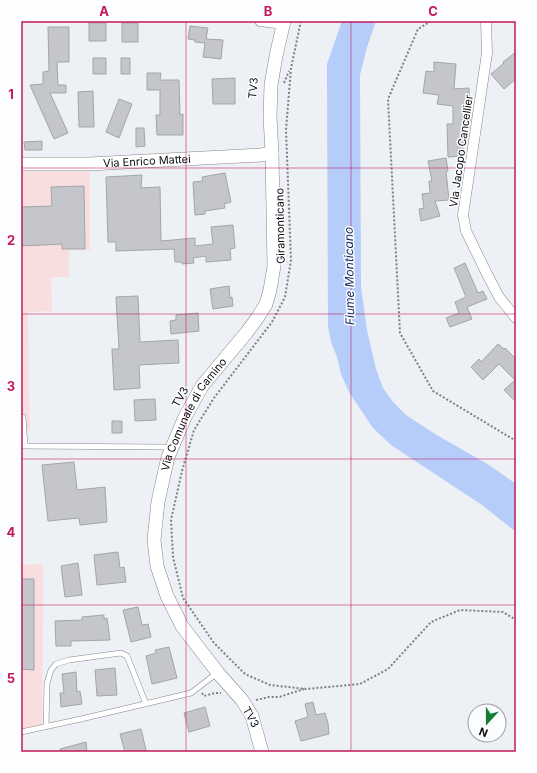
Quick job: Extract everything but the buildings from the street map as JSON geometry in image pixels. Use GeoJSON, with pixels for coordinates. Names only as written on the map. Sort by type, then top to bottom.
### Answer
{"type":"FeatureCollection","features":[{"type":"Feature","properties":{"kind":"street"},"geometry":{"type":"LineString","coordinates":[[260,21],[284,22]]}},
{"type":"Feature","properties":{"kind":"street","name":"Via Jacopo Cancellier"},"geometry":{"type":"LineString","coordinates":[[486,21],[487,53],[463,215],[466,230],[486,272],[499,296],[516,318]]}},
{"type":"Feature","properties":{"kind":"street","name":"Via Comunale di Camino"},"geometry":{"type":"LineString","coordinates":[[262,752],[252,716],[242,700],[182,626],[167,596],[157,566],[154,540],[157,510],[168,457],[185,417],[202,386],[247,332],[266,304],[270,290],[274,266],[270,85],[284,22]]}},
{"type":"Feature","properties":{"kind":"street","name":"Via Enrico Mattei"},"geometry":{"type":"LineString","coordinates":[[21,164],[89,164],[261,155],[272,153]]}},
{"type":"Feature","properties":{"kind":"lane"},"geometry":{"type":"LineString","coordinates":[[21,417],[23,417],[23,446],[164,447]]}},
{"type":"Feature","properties":{"kind":"lane"},"geometry":{"type":"LineString","coordinates":[[46,727],[47,683],[51,670],[56,664],[69,660],[121,653],[127,656],[146,704]]}},
{"type":"Feature","properties":{"kind":"lane"},"geometry":{"type":"LineString","coordinates":[[21,732],[191,693],[218,672]]}},
{"type":"Feature","properties":{"kind":"path","name":"Giramonticano"},"geometry":{"type":"LineString","coordinates":[[301,21],[291,68],[286,130],[290,260],[286,297],[272,322],[214,398],[194,430],[182,471],[171,520],[173,558],[183,598],[214,643],[245,674],[270,685],[306,689],[360,684],[388,669],[431,622],[460,610],[502,612],[516,620]]}},
{"type":"Feature","properties":{"kind":"path"},"geometry":{"type":"LineString","coordinates":[[431,21],[418,29],[388,99],[400,333],[433,391],[516,441]]}},
{"type":"Feature","properties":{"kind":"path"},"geometry":{"type":"LineString","coordinates":[[199,687],[204,696],[215,693],[224,694]]}},
{"type":"Feature","properties":{"kind":"path"},"geometry":{"type":"LineString","coordinates":[[242,700],[255,701],[269,697],[279,697],[306,689]]}},
{"type":"Feature","properties":{"kind":"shaded area"},"geometry":{"type":"Polygon","coordinates":[[[90,169],[90,250],[69,249],[69,277],[51,277],[52,311],[28,312],[30,431],[21,431],[21,170],[90,169]]]}},
{"type":"Feature","properties":{"kind":"shaded area"},"geometry":{"type":"Polygon","coordinates":[[[43,564],[42,728],[21,732],[21,565],[43,564]]]}},
{"type":"Feature","properties":{"kind":"water","name":"Fiume Monticano"},"geometry":{"type":"Polygon","coordinates":[[[342,21],[376,21],[367,47],[360,75],[361,287],[367,330],[376,369],[383,388],[393,402],[406,415],[435,434],[489,465],[516,484],[516,532],[482,505],[391,445],[373,428],[349,392],[341,374],[328,327],[327,64],[342,21]]]}}]}
